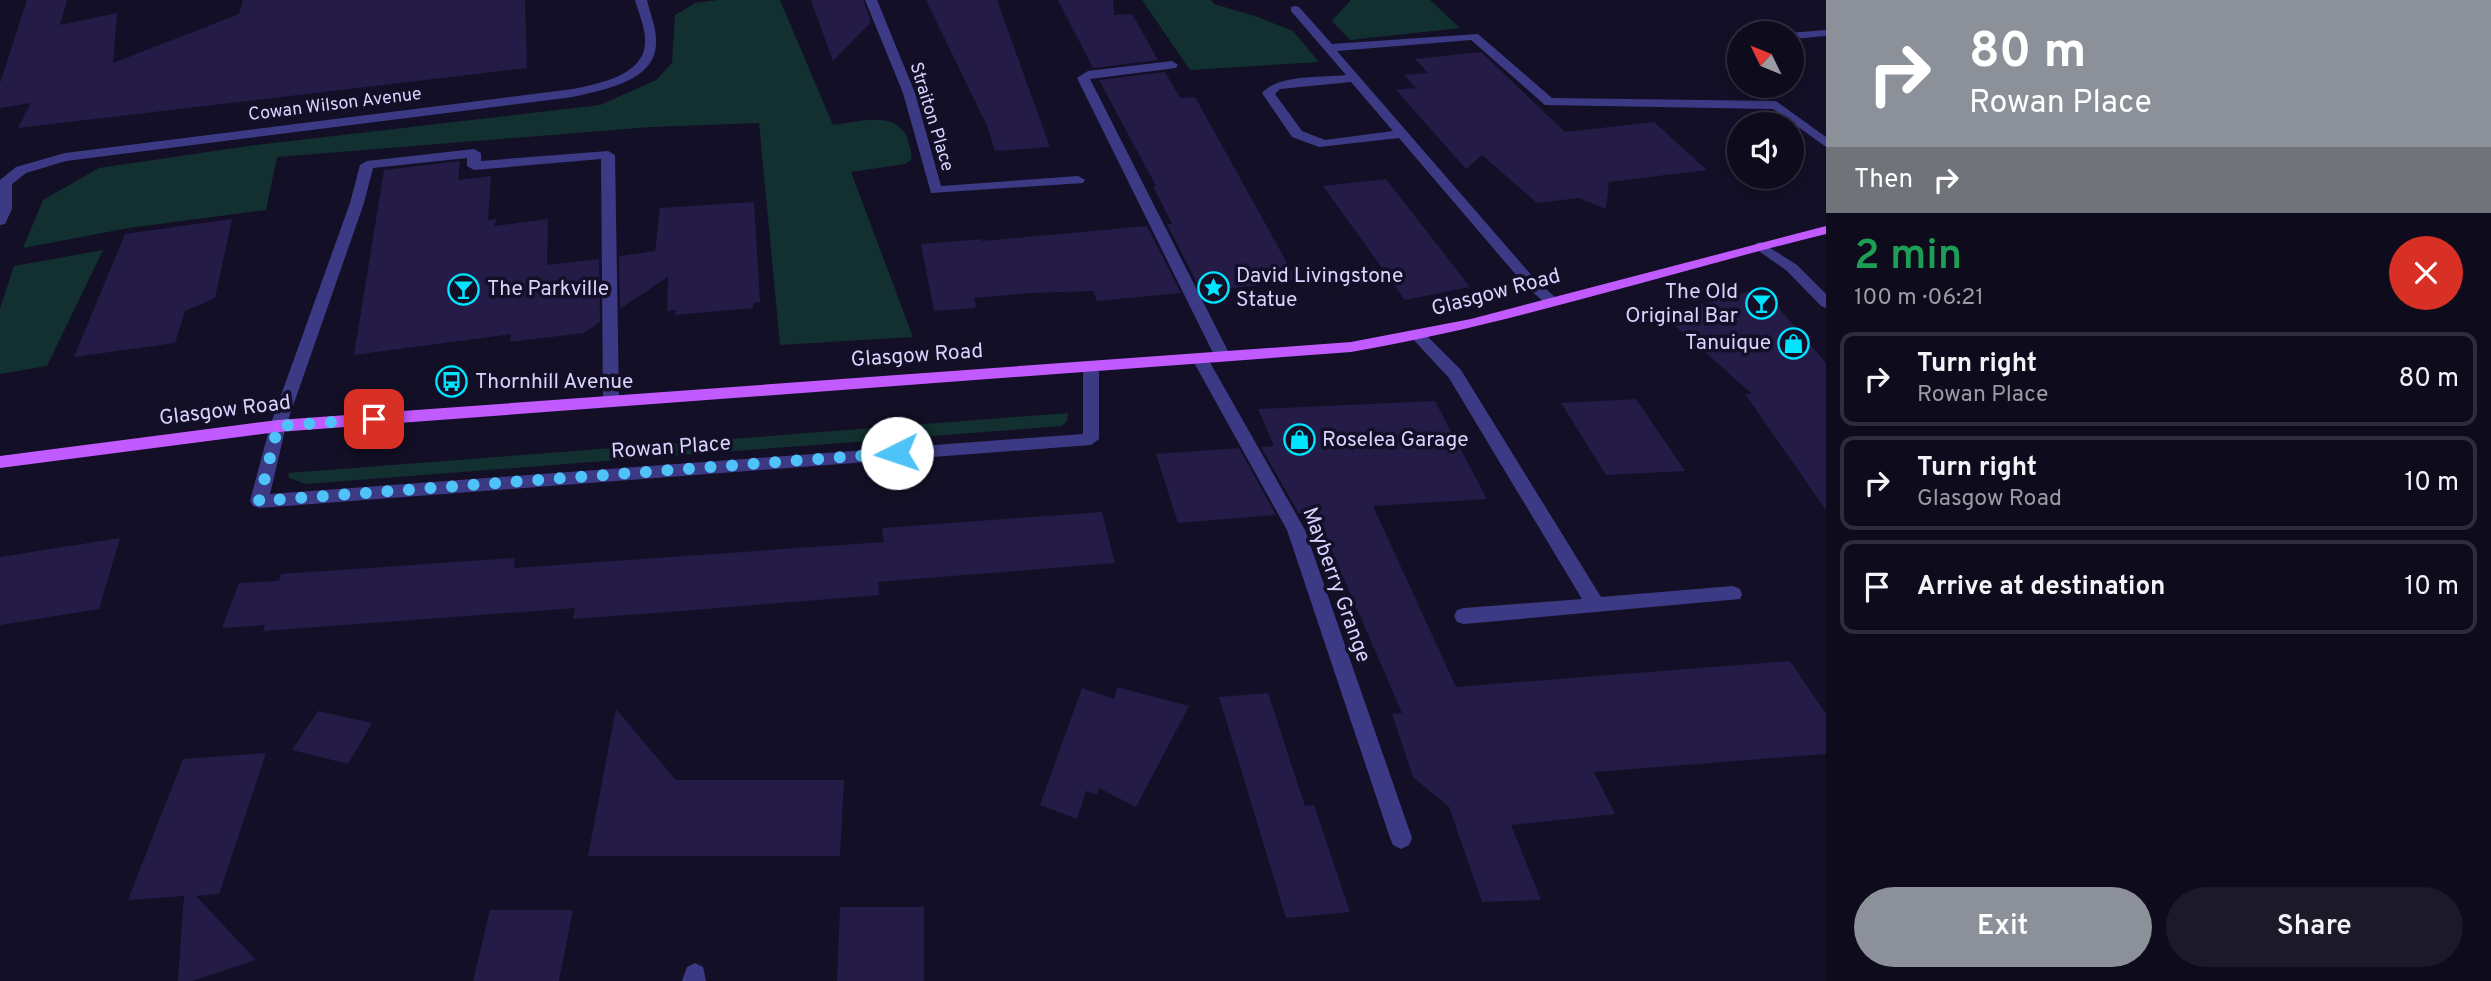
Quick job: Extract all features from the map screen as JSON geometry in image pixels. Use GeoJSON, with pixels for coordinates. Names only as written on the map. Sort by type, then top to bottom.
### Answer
{"type":"FeatureCollection","features":[{"type":"Feature","properties":{"kind":"main road","name":"Glasgow Road"},"geometry":{"type":"LineString","coordinates":[[0,462],[278,426],[1351,347],[1419,337],[1826,230]]}},
{"type":"Feature","properties":{"kind":"street","name":"Cowan Wilson Avenue"},"geometry":{"type":"LineString","coordinates":[[0,221],[5,209],[2,182],[21,170],[65,157],[573,93],[611,84],[642,64],[651,47],[641,0]]}},
{"type":"Feature","properties":{"kind":"street","name":"Straiton Place"},"geometry":{"type":"LineString","coordinates":[[872,0],[909,93],[936,190],[1078,180]]}},
{"type":"Feature","properties":{"kind":"street"},"geometry":{"type":"LineString","coordinates":[[1296,9],[1528,280],[1552,302]]}},
{"type":"Feature","properties":{"kind":"street"},"geometry":{"type":"LineString","coordinates":[[1804,35],[1826,33]]}},
{"type":"Feature","properties":{"kind":"street"},"geometry":{"type":"LineString","coordinates":[[1328,48],[1474,36],[1549,102],[1776,105],[1826,143]]}},
{"type":"Feature","properties":{"kind":"street"},"geometry":{"type":"LineString","coordinates":[[1172,65],[1088,75],[1083,78],[1223,357]]}},
{"type":"Feature","properties":{"kind":"street"},"geometry":{"type":"LineString","coordinates":[[1354,78],[1277,86],[1268,93],[1297,134],[1324,144],[1402,134]]}},
{"type":"Feature","properties":{"kind":"street"},"geometry":{"type":"LineString","coordinates":[[278,426],[357,202],[367,165],[474,153],[474,166],[608,155],[611,401]]}},
{"type":"Feature","properties":{"kind":"street"},"geometry":{"type":"LineString","coordinates":[[1761,246],[1792,268],[1826,303]]}},
{"type":"Feature","properties":{"kind":"street"},"geometry":{"type":"LineString","coordinates":[[1419,337],[1455,374],[1596,605]]}},
{"type":"Feature","properties":{"kind":"street","name":"Mayberry Grange"},"geometry":{"type":"LineString","coordinates":[[1200,359],[1296,530],[1401,838]]}},
{"type":"Feature","properties":{"kind":"street","name":"Rowan Place"},"geometry":{"type":"LineString","coordinates":[[278,426],[259,501],[1091,439],[1091,366]]}},
{"type":"Feature","properties":{"kind":"street"},"geometry":{"type":"LineString","coordinates":[[1464,616],[1733,594]]}},
{"type":"Feature","properties":{"kind":"green space"},"geometry":{"type":"Polygon","coordinates":[[[719,0],[780,0],[833,125],[866,120],[888,121],[905,133],[911,150],[911,160],[905,164],[851,172],[913,337],[780,345],[759,123],[651,127],[277,157],[266,210],[129,228],[23,248],[43,200],[99,168],[248,146],[600,105],[656,80],[672,63],[675,15],[695,3],[719,0]]]}},
{"type":"Feature","properties":{"kind":"green space"},"geometry":{"type":"Polygon","coordinates":[[[1142,0],[1211,0],[1214,4],[1293,31],[1319,62],[1190,70],[1142,0]]]}},
{"type":"Feature","properties":{"kind":"green space"},"geometry":{"type":"Polygon","coordinates":[[[1351,0],[1430,0],[1460,28],[1350,40],[1332,21],[1351,0]]]}},
{"type":"Feature","properties":{"kind":"green space"},"geometry":{"type":"Polygon","coordinates":[[[103,250],[47,366],[0,374],[0,309],[14,266],[103,250]]]}},
{"type":"Feature","properties":{"kind":"green space"},"geometry":{"type":"Polygon","coordinates":[[[1068,413],[1067,421],[1062,426],[306,484],[289,478],[288,473],[1068,413]]]}},
{"type":"Feature","properties":{"kind":"building"},"geometry":{"type":"Polygon","coordinates":[[[27,0],[67,0],[60,25],[117,13],[113,63],[239,14],[243,0],[525,0],[527,68],[18,128],[31,103],[0,108],[0,83],[27,0]]]}},
{"type":"Feature","properties":{"kind":"building"},"geometry":{"type":"Polygon","coordinates":[[[811,0],[863,0],[871,22],[833,61],[811,0]]]}},
{"type":"Feature","properties":{"kind":"building"},"geometry":{"type":"Polygon","coordinates":[[[926,0],[997,0],[1050,147],[995,151],[987,126],[926,0]]]}},
{"type":"Feature","properties":{"kind":"building"},"geometry":{"type":"Polygon","coordinates":[[[1058,0],[1113,0],[1114,15],[1132,14],[1158,60],[1093,68],[1058,0]]]}},
{"type":"Feature","properties":{"kind":"building"},"geometry":{"type":"Polygon","coordinates":[[[1481,52],[1565,132],[1654,122],[1707,170],[1609,182],[1606,209],[1579,198],[1537,203],[1482,155],[1466,169],[1396,90],[1416,88],[1404,75],[1428,73],[1415,59],[1481,52]]]}},
{"type":"Feature","properties":{"kind":"building"},"geometry":{"type":"Polygon","coordinates":[[[1165,72],[1180,98],[1195,97],[1296,279],[1289,280],[1291,282],[1201,291],[1167,224],[1172,224],[1153,186],[1156,186],[1099,80],[1165,72]]]}},
{"type":"Feature","properties":{"kind":"building"},"geometry":{"type":"Polygon","coordinates":[[[460,161],[458,180],[491,176],[488,220],[497,219],[494,226],[548,219],[547,265],[599,259],[600,322],[584,333],[510,342],[511,334],[354,355],[384,170],[460,161]]]}},
{"type":"Feature","properties":{"kind":"building"},"geometry":{"type":"Polygon","coordinates":[[[1386,179],[1470,287],[1405,300],[1323,186],[1386,179]]]}},
{"type":"Feature","properties":{"kind":"building"},"geometry":{"type":"Polygon","coordinates":[[[754,202],[760,302],[753,303],[753,308],[675,315],[676,310],[667,311],[668,277],[620,309],[619,256],[655,251],[660,208],[754,202]]]}},
{"type":"Feature","properties":{"kind":"building"},"geometry":{"type":"Polygon","coordinates":[[[232,219],[215,298],[185,311],[175,343],[74,357],[125,234],[232,219]]]}},
{"type":"Feature","properties":{"kind":"building"},"geometry":{"type":"Polygon","coordinates":[[[1147,226],[1181,293],[1097,301],[1093,291],[1031,293],[974,298],[976,308],[934,311],[921,244],[1147,226]]]}},
{"type":"Feature","properties":{"kind":"building"},"geometry":{"type":"Polygon","coordinates":[[[1748,292],[1771,299],[1826,363],[1826,510],[1745,394],[1752,394],[1663,315],[1748,292]]]}},
{"type":"Feature","properties":{"kind":"building"},"geometry":{"type":"Polygon","coordinates":[[[1636,399],[1685,471],[1606,475],[1561,403],[1636,399]]]}},
{"type":"Feature","properties":{"kind":"building"},"geometry":{"type":"Polygon","coordinates":[[[1435,401],[1487,499],[1373,506],[1456,687],[1790,661],[1826,714],[1826,754],[1594,772],[1615,814],[1511,825],[1541,900],[1482,902],[1449,807],[1413,777],[1392,714],[1402,713],[1315,512],[1299,514],[1261,447],[1274,446],[1258,409],[1435,401]]]}},
{"type":"Feature","properties":{"kind":"building"},"geometry":{"type":"Polygon","coordinates":[[[1239,448],[1276,515],[1178,523],[1156,454],[1239,448]]]}},
{"type":"Feature","properties":{"kind":"building"},"geometry":{"type":"Polygon","coordinates":[[[1102,512],[1115,563],[878,582],[879,595],[573,619],[575,608],[263,631],[265,625],[222,628],[239,583],[279,581],[281,574],[515,558],[514,568],[884,542],[882,528],[1102,512]]]}},
{"type":"Feature","properties":{"kind":"building"},"geometry":{"type":"Polygon","coordinates":[[[120,538],[99,609],[0,625],[0,557],[120,538]]]}},
{"type":"Feature","properties":{"kind":"building"},"geometry":{"type":"Polygon","coordinates":[[[1117,687],[1189,706],[1136,807],[1099,788],[1097,795],[1086,791],[1077,819],[1040,805],[1082,688],[1114,699],[1117,687]]]}},
{"type":"Feature","properties":{"kind":"building"},"geometry":{"type":"Polygon","coordinates":[[[1268,693],[1305,806],[1314,805],[1350,912],[1286,918],[1219,697],[1268,693]]]}},
{"type":"Feature","properties":{"kind":"building"},"geometry":{"type":"Polygon","coordinates":[[[616,709],[676,780],[844,780],[840,856],[588,856],[616,709]]]}},
{"type":"Feature","properties":{"kind":"building"},"geometry":{"type":"Polygon","coordinates":[[[318,711],[372,723],[348,764],[292,750],[318,711]]]}},
{"type":"Feature","properties":{"kind":"building"},"geometry":{"type":"Polygon","coordinates":[[[266,753],[219,894],[196,896],[256,960],[192,981],[178,981],[184,896],[128,900],[183,759],[266,753]]]}},
{"type":"Feature","properties":{"kind":"building"},"geometry":{"type":"Polygon","coordinates":[[[840,907],[924,907],[924,981],[837,981],[840,907]]]}},
{"type":"Feature","properties":{"kind":"building"},"geometry":{"type":"Polygon","coordinates":[[[490,910],[573,910],[559,981],[473,981],[490,910]]]}},
{"type":"Feature","properties":{"kind":"place","name":"David Livingstone Statue"},"geometry":{"type":"Point","coordinates":[1213,288]}},
{"type":"Feature","properties":{"kind":"place","name":"The Parkville"},"geometry":{"type":"Point","coordinates":[464,289]}},
{"type":"Feature","properties":{"kind":"place","name":"The Old Original Bar"},"geometry":{"type":"Point","coordinates":[1761,304]}},
{"type":"Feature","properties":{"kind":"place","name":"Tanuique"},"geometry":{"type":"Point","coordinates":[1794,343]}},
{"type":"Feature","properties":{"kind":"place","name":"Thornhill Avenue"},"geometry":{"type":"Point","coordinates":[452,382]}},
{"type":"Feature","properties":{"kind":"place","name":"Roselea Garage"},"geometry":{"type":"Point","coordinates":[1299,440]}},
{"type":"Feature","properties":{"kind":"route"},"geometry":{"type":"LineString","coordinates":[[374,419],[278,426],[259,501],[897,453]]}}]}
